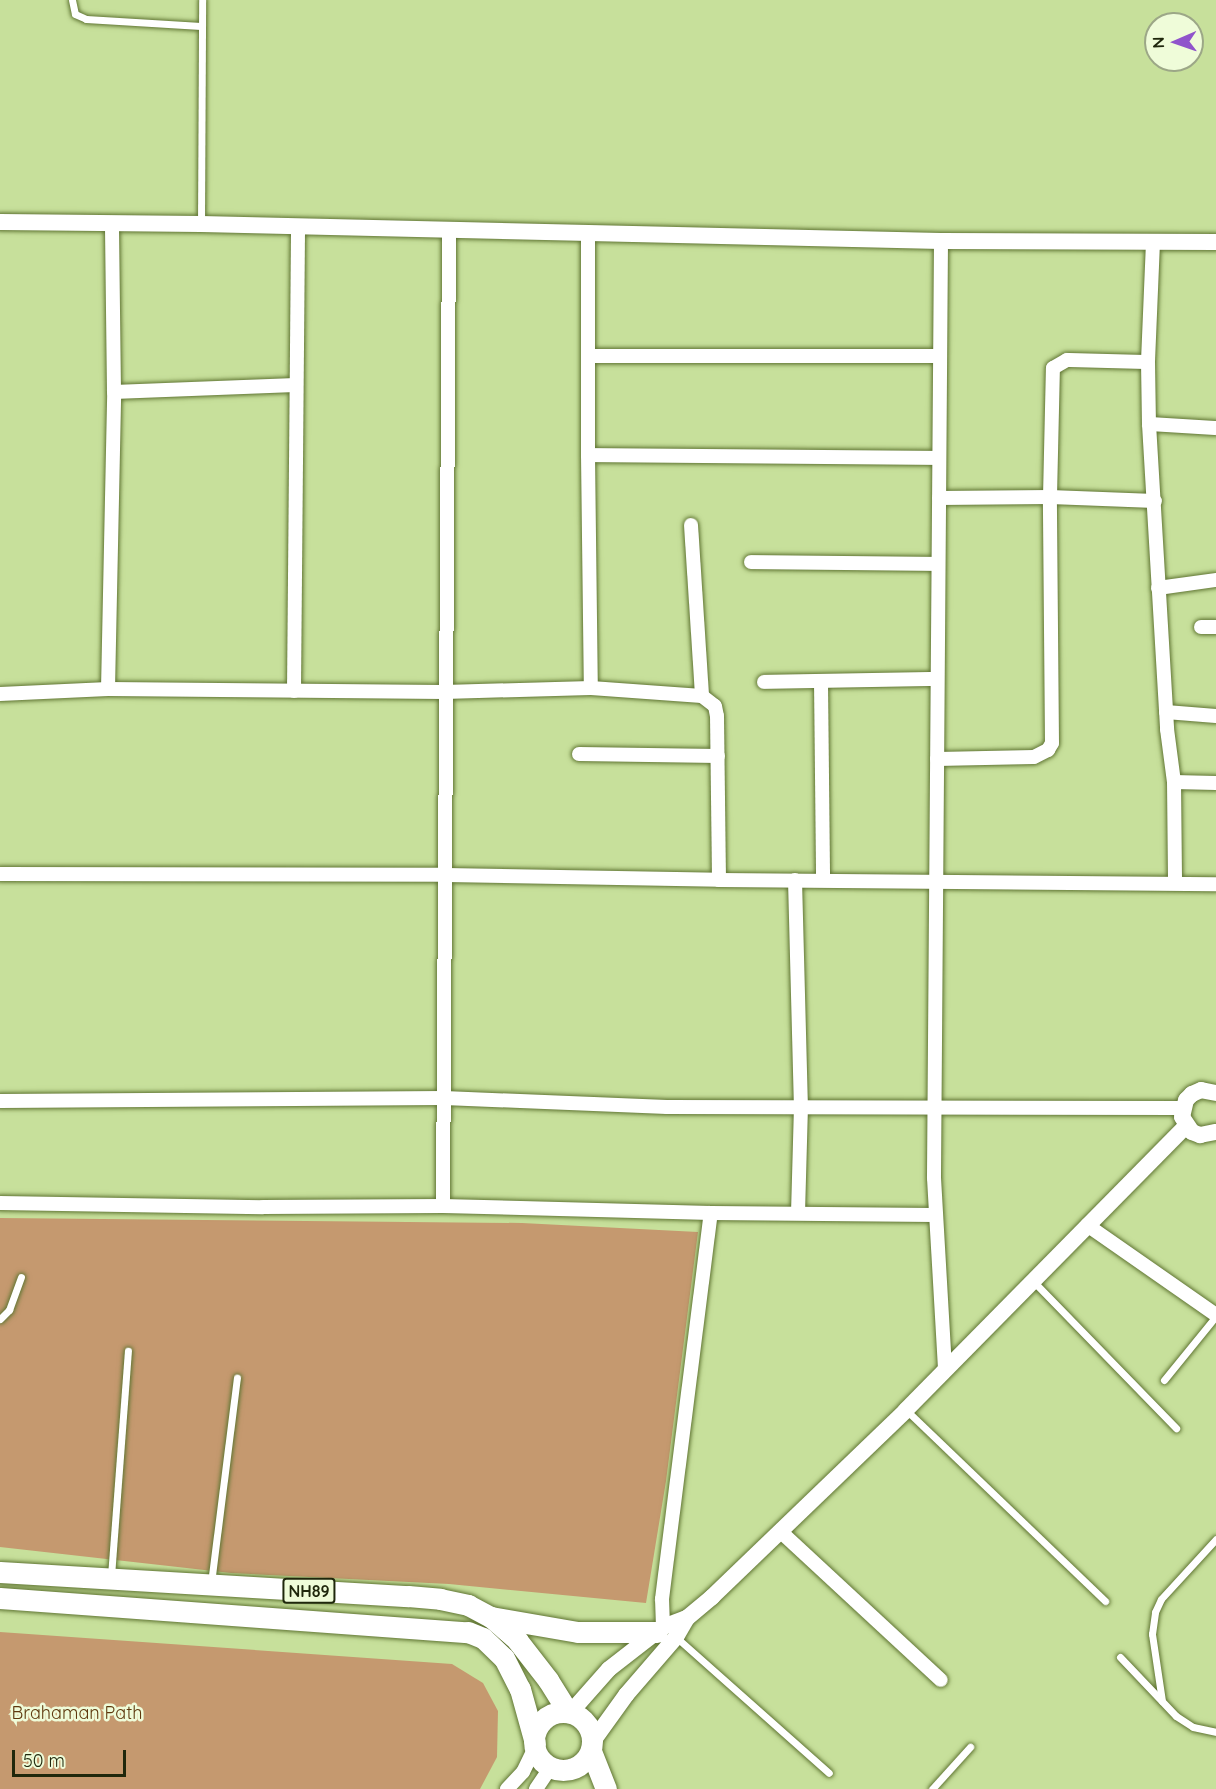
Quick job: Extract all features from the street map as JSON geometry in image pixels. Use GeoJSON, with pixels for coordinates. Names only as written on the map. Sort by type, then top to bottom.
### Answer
{"type":"FeatureCollection","features":[{"type":"Feature","properties":{"kind":"main road","name":"NH89"},"geometry":{"type":"LineString","coordinates":[[0,1572],[440,1599],[468,1605],[491,1617],[517,1640],[570,1712],[585,1721],[606,1789]]}},
{"type":"Feature","properties":{"kind":"main road","name":"NH89"},"geometry":{"type":"LineString","coordinates":[[0,1598],[468,1632],[483,1638],[504,1658],[520,1689],[535,1745],[544,1762],[554,1768],[570,1789]]}},
{"type":"Feature","properties":{"kind":"main road"},"geometry":{"type":"LineString","coordinates":[[491,1617],[578,1632],[665,1632]]}},
{"type":"Feature","properties":{"kind":"main road"},"geometry":{"type":"LineString","coordinates":[[535,1745],[536,1730],[542,1721],[553,1713],[570,1712]]}},
{"type":"Feature","properties":{"kind":"main road"},"geometry":{"type":"LineString","coordinates":[[554,1768],[571,1769],[580,1764],[592,1746]]}},
{"type":"Feature","properties":{"kind":"street"},"geometry":{"type":"LineString","coordinates":[[0,222],[201,224],[448,232],[941,241],[1216,242]]}},
{"type":"Feature","properties":{"kind":"street"},"geometry":{"type":"LineString","coordinates":[[108,689],[114,392],[112,224]]}},
{"type":"Feature","properties":{"kind":"street"},"geometry":{"type":"LineString","coordinates":[[294,691],[298,228]]}},
{"type":"Feature","properties":{"kind":"street"},"geometry":{"type":"LineString","coordinates":[[443,1206],[448,232]]}},
{"type":"Feature","properties":{"kind":"street"},"geometry":{"type":"LineString","coordinates":[[588,234],[591,688]]}},
{"type":"Feature","properties":{"kind":"street"},"geometry":{"type":"LineString","coordinates":[[941,241],[934,1215],[945,1370]]}},
{"type":"Feature","properties":{"kind":"street"},"geometry":{"type":"LineString","coordinates":[[1153,242],[1148,362],[1149,424],[1166,712],[1174,782],[1175,883]]}},
{"type":"Feature","properties":{"kind":"street"},"geometry":{"type":"LineString","coordinates":[[588,356],[940,356]]}},
{"type":"Feature","properties":{"kind":"street"},"geometry":{"type":"LineString","coordinates":[[937,759],[1034,757],[1048,750],[1052,743],[1050,497],[1053,368],[1066,360],[1148,362]]}},
{"type":"Feature","properties":{"kind":"street"},"geometry":{"type":"LineString","coordinates":[[114,392],[295,384]]}},
{"type":"Feature","properties":{"kind":"street"},"geometry":{"type":"LineString","coordinates":[[1149,424],[1216,428]]}},
{"type":"Feature","properties":{"kind":"street"},"geometry":{"type":"LineString","coordinates":[[588,455],[939,458]]}},
{"type":"Feature","properties":{"kind":"street"},"geometry":{"type":"LineString","coordinates":[[939,498],[1050,497],[1155,501]]}},
{"type":"Feature","properties":{"kind":"street"},"geometry":{"type":"LineString","coordinates":[[691,525],[702,696]]}},
{"type":"Feature","properties":{"kind":"street"},"geometry":{"type":"LineString","coordinates":[[751,562],[937,564]]}},
{"type":"Feature","properties":{"kind":"street"},"geometry":{"type":"LineString","coordinates":[[1158,588],[1216,580]]}},
{"type":"Feature","properties":{"kind":"street"},"geometry":{"type":"LineString","coordinates":[[1201,627],[1216,627]]}},
{"type":"Feature","properties":{"kind":"street"},"geometry":{"type":"LineString","coordinates":[[764,682],[937,679]]}},
{"type":"Feature","properties":{"kind":"street"},"geometry":{"type":"LineString","coordinates":[[821,681],[823,879]]}},
{"type":"Feature","properties":{"kind":"street"},"geometry":{"type":"LineString","coordinates":[[0,694],[108,689],[444,692],[591,688],[702,696],[715,706],[718,756],[719,880]]}},
{"type":"Feature","properties":{"kind":"street"},"geometry":{"type":"LineString","coordinates":[[1166,712],[1216,716]]}},
{"type":"Feature","properties":{"kind":"street"},"geometry":{"type":"LineString","coordinates":[[579,754],[718,756]]}},
{"type":"Feature","properties":{"kind":"street"},"geometry":{"type":"LineString","coordinates":[[1174,782],[1216,783]]}},
{"type":"Feature","properties":{"kind":"street"},"geometry":{"type":"LineString","coordinates":[[0,874],[446,875],[719,880],[823,879],[1216,884]]}},
{"type":"Feature","properties":{"kind":"street"},"geometry":{"type":"LineString","coordinates":[[795,880],[801,1106],[798,1212]]}},
{"type":"Feature","properties":{"kind":"street"},"geometry":{"type":"LineString","coordinates":[[1216,1093],[1201,1090],[1192,1094],[1182,1108],[1186,1126],[1200,1135],[1216,1132]]}},
{"type":"Feature","properties":{"kind":"street"},"geometry":{"type":"LineString","coordinates":[[0,1101],[444,1098],[668,1107],[1182,1108]]}},
{"type":"Feature","properties":{"kind":"street"},"geometry":{"type":"LineString","coordinates":[[570,1712],[609,1668],[687,1618],[780,1531],[906,1410],[1186,1126]]}},
{"type":"Feature","properties":{"kind":"street"},"geometry":{"type":"LineString","coordinates":[[0,1203],[263,1207],[443,1206],[711,1213],[934,1215]]}},
{"type":"Feature","properties":{"kind":"street"},"geometry":{"type":"LineString","coordinates":[[592,1746],[665,1632],[662,1599],[711,1213]]}},
{"type":"Feature","properties":{"kind":"street"},"geometry":{"type":"LineString","coordinates":[[1087,1225],[1216,1316]]}},
{"type":"Feature","properties":{"kind":"street"},"geometry":{"type":"LineString","coordinates":[[780,1531],[941,1680]]}},
{"type":"Feature","properties":{"kind":"street"},"geometry":{"type":"LineString","coordinates":[[507,1789],[523,1772],[535,1745]]}},
{"type":"Feature","properties":{"kind":"street"},"geometry":{"type":"LineString","coordinates":[[536,1789],[554,1768]]}},
{"type":"Feature","properties":{"kind":"lane"},"geometry":{"type":"LineString","coordinates":[[72,0],[75,14],[86,19],[201,26]]}},
{"type":"Feature","properties":{"kind":"lane"},"geometry":{"type":"LineString","coordinates":[[201,224],[202,0]]}},
{"type":"Feature","properties":{"kind":"lane"},"geometry":{"type":"LineString","coordinates":[[0,1319],[9,1310],[21,1277]]}},
{"type":"Feature","properties":{"kind":"lane"},"geometry":{"type":"LineString","coordinates":[[1033,1282],[1176,1428]]}},
{"type":"Feature","properties":{"kind":"lane"},"geometry":{"type":"LineString","coordinates":[[1164,1380],[1216,1316]]}},
{"type":"Feature","properties":{"kind":"lane"},"geometry":{"type":"LineString","coordinates":[[111,1578],[128,1351]]}},
{"type":"Feature","properties":{"kind":"lane"},"geometry":{"type":"LineString","coordinates":[[211,1586],[237,1378]]}},
{"type":"Feature","properties":{"kind":"lane"},"geometry":{"type":"LineString","coordinates":[[906,1410],[1105,1601]]}},
{"type":"Feature","properties":{"kind":"lane"},"geometry":{"type":"LineString","coordinates":[[1162,1701],[1152,1634],[1155,1612],[1161,1599],[1216,1539]]}},
{"type":"Feature","properties":{"kind":"lane"},"geometry":{"type":"LineString","coordinates":[[665,1632],[829,1773]]}},
{"type":"Feature","properties":{"kind":"lane"},"geometry":{"type":"LineString","coordinates":[[1120,1657],[1184,1722],[1216,1732]]}},
{"type":"Feature","properties":{"kind":"lane"},"geometry":{"type":"LineString","coordinates":[[932,1789],[970,1747]]}},
{"type":"Feature","properties":{"kind":"green space"},"geometry":{"type":"Polygon","coordinates":[[[0,1218],[522,1223],[698,1232],[666,1481],[646,1603],[449,1584],[231,1573],[0,1547],[0,1218]]]}},
{"type":"Feature","properties":{"kind":"green space","name":"Brahaman Path"},"geometry":{"type":"Polygon","coordinates":[[[0,1632],[452,1664],[483,1683],[498,1711],[497,1757],[480,1789],[0,1789],[0,1632]]]}}]}
